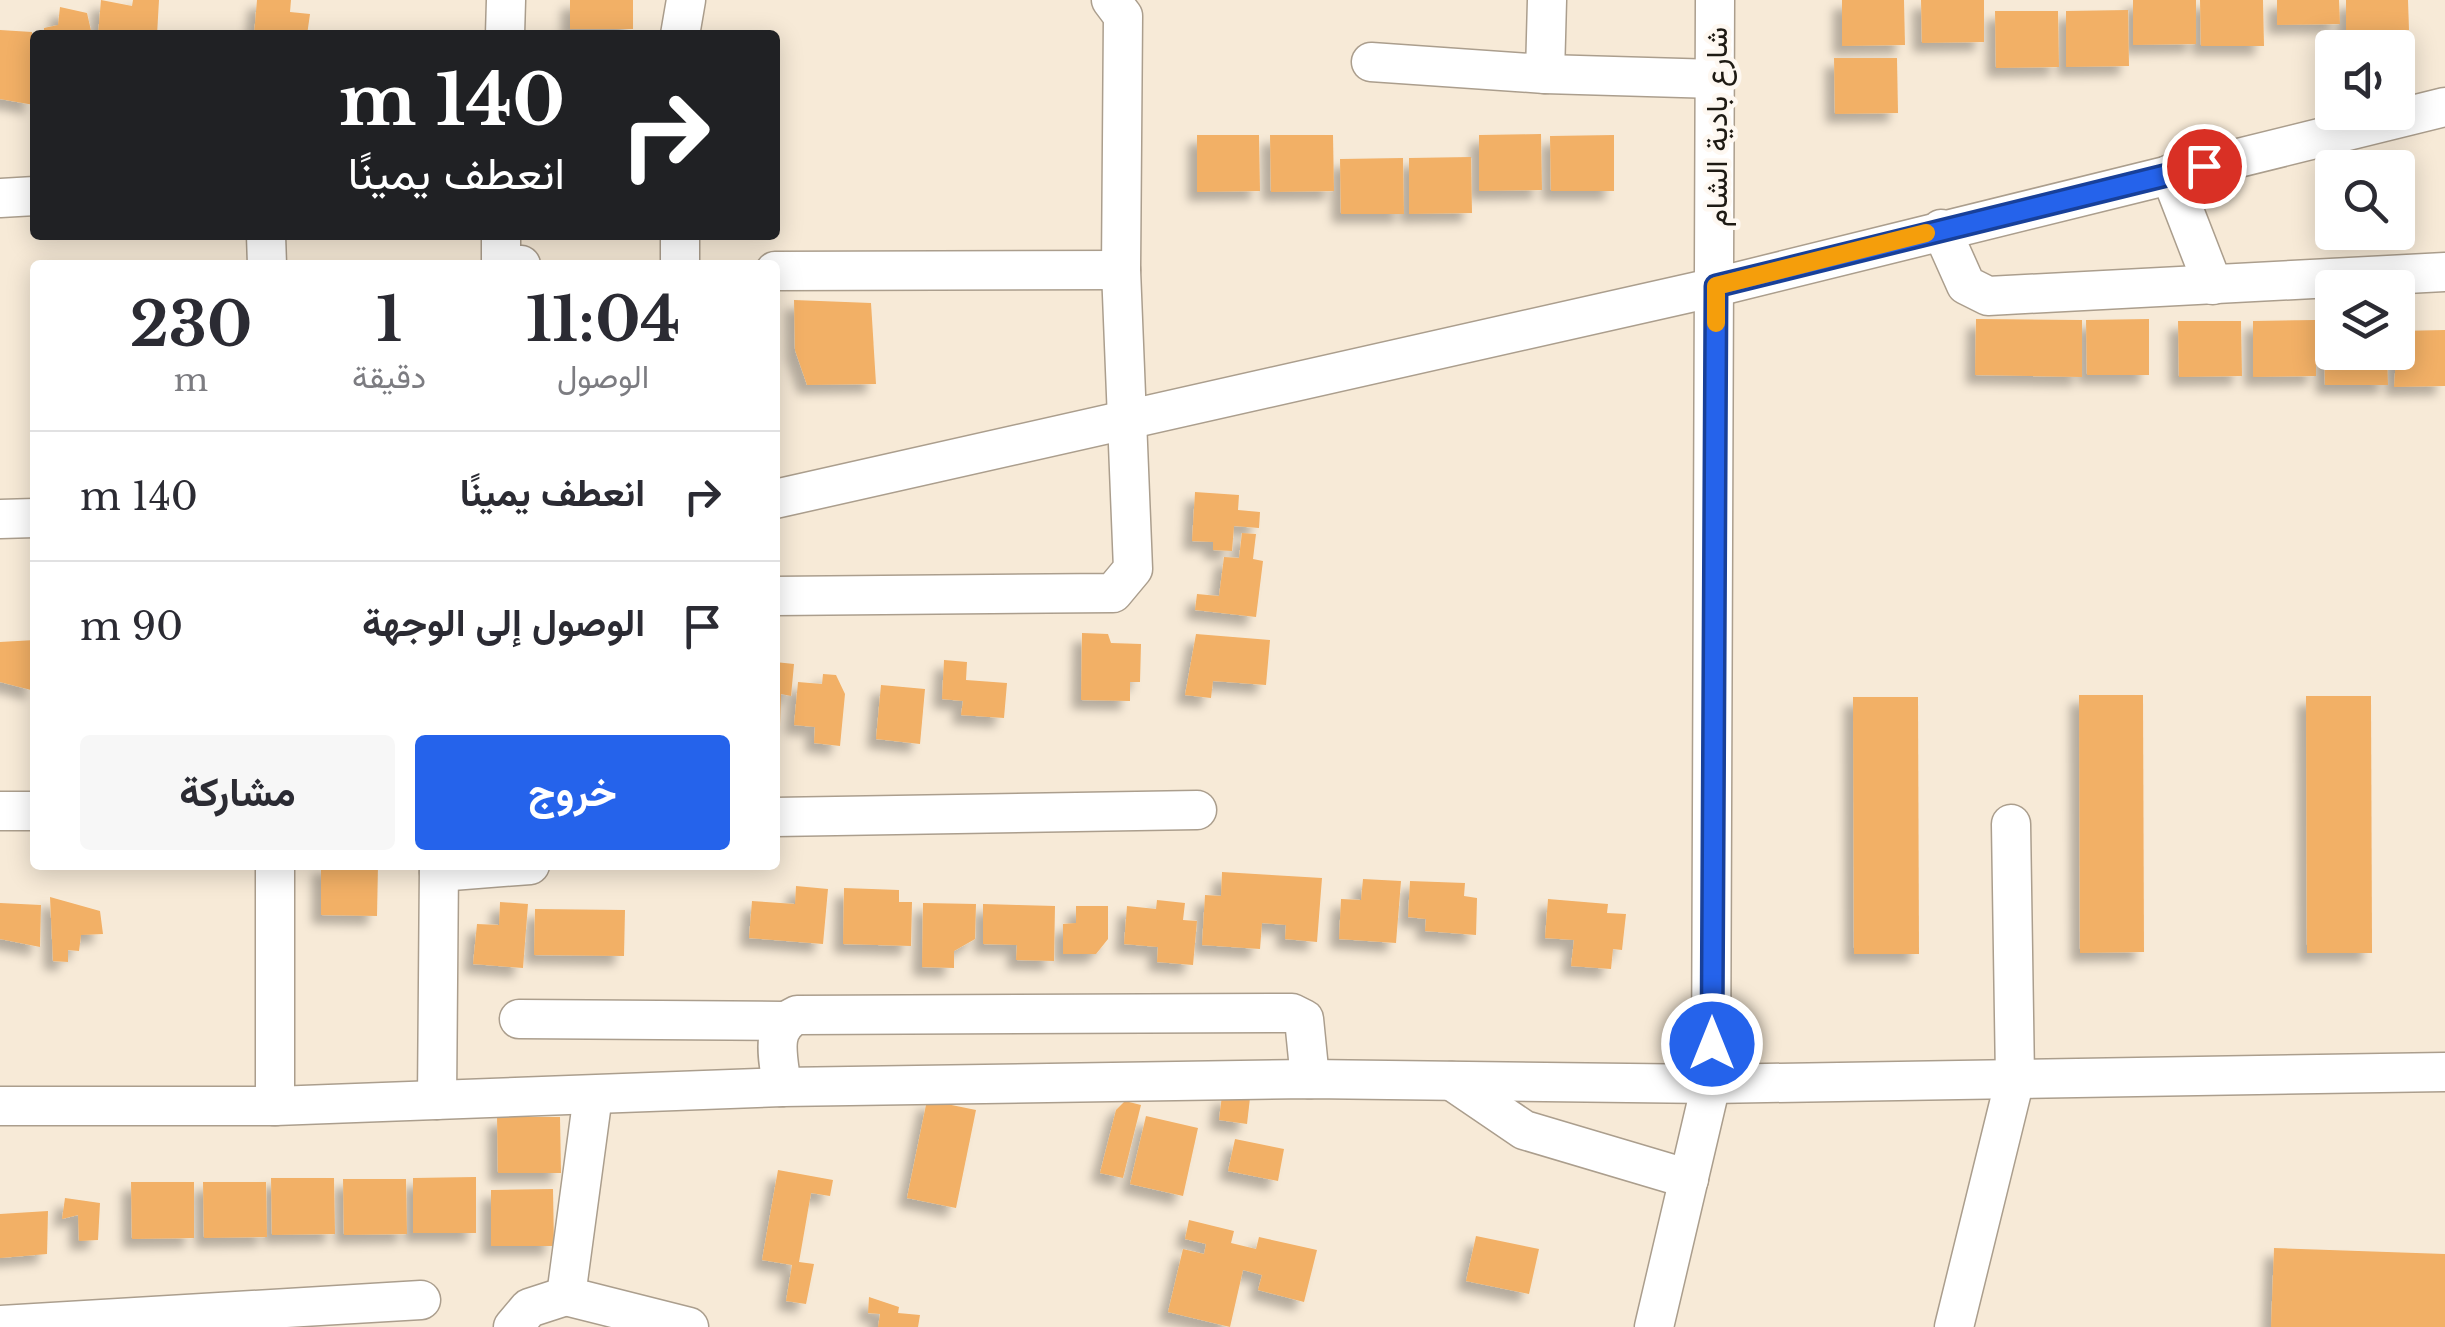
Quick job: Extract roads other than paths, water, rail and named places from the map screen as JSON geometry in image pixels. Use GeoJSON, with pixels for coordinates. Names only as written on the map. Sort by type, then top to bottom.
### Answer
{"type":"FeatureCollection","features":[{"type":"Feature","properties":{"kind":"street"},"geometry":{"type":"LineString","coordinates":[[505,30],[506,0]]}},
{"type":"Feature","properties":{"kind":"street"},"geometry":{"type":"LineString","coordinates":[[681,30],[686,0]]}},
{"type":"Feature","properties":{"kind":"street"},"geometry":{"type":"LineString","coordinates":[[780,596],[1112,593],[1133,569],[1131,420],[1121,270],[1123,16],[1111,0]]}},
{"type":"Feature","properties":{"kind":"street"},"geometry":{"type":"LineString","coordinates":[[1545,74],[1547,0]]}},
{"type":"Feature","properties":{"kind":"street","name":"شارع بادية الشام"},"geometry":{"type":"LineString","coordinates":[[1654,1327],[1711,1084],[1715,0]]}},
{"type":"Feature","properties":{"kind":"street"},"geometry":{"type":"LineString","coordinates":[[1372,62],[1545,74],[1716,78]]}},
{"type":"Feature","properties":{"kind":"street"},"geometry":{"type":"LineString","coordinates":[[780,499],[1716,286],[2445,107]]}},
{"type":"Feature","properties":{"kind":"street"},"geometry":{"type":"LineString","coordinates":[[2170,174],[2213,284]]}},
{"type":"Feature","properties":{"kind":"street"},"geometry":{"type":"LineString","coordinates":[[0,198],[30,196]]}},
{"type":"Feature","properties":{"kind":"street"},"geometry":{"type":"LineString","coordinates":[[1941,230],[1966,285],[1988,296],[2445,272]]}},
{"type":"Feature","properties":{"kind":"street"},"geometry":{"type":"LineString","coordinates":[[780,271],[1121,270]]}},
{"type":"Feature","properties":{"kind":"street"},"geometry":{"type":"LineString","coordinates":[[0,519],[30,518]]}},
{"type":"Feature","properties":{"kind":"street"},"geometry":{"type":"LineString","coordinates":[[780,818],[1198,810]]}},
{"type":"Feature","properties":{"kind":"street"},"geometry":{"type":"LineString","coordinates":[[0,811],[30,811]]}},
{"type":"Feature","properties":{"kind":"street"},"geometry":{"type":"LineString","coordinates":[[1954,1327],[2015,1079],[2012,824]]}},
{"type":"Feature","properties":{"kind":"street"},"geometry":{"type":"LineString","coordinates":[[275,870],[275,1106]]}},
{"type":"Feature","properties":{"kind":"street"},"geometry":{"type":"LineString","coordinates":[[437,1100],[439,870]]}},
{"type":"Feature","properties":{"kind":"street"},"geometry":{"type":"LineString","coordinates":[[519,1019],[783,1021],[797,1015],[1292,1013],[1304,1019],[1308,1029],[1310,1079]]}},
{"type":"Feature","properties":{"kind":"street"},"geometry":{"type":"LineString","coordinates":[[782,1087],[777,1033],[783,1021]]}},
{"type":"Feature","properties":{"kind":"street"},"geometry":{"type":"LineString","coordinates":[[0,1106],[275,1106],[782,1087],[1310,1079],[1711,1084],[2445,1072]]}},
{"type":"Feature","properties":{"kind":"street"},"geometry":{"type":"LineString","coordinates":[[1452,1081],[1524,1130],[1689,1178]]}},
{"type":"Feature","properties":{"kind":"street"},"geometry":{"type":"LineString","coordinates":[[566,1296],[593,1095]]}},
{"type":"Feature","properties":{"kind":"street"},"geometry":{"type":"LineString","coordinates":[[513,1327],[529,1308],[566,1296],[689,1327]]}},
{"type":"Feature","properties":{"kind":"street"},"geometry":{"type":"LineString","coordinates":[[0,1324],[59,1324],[421,1300]]}}]}
